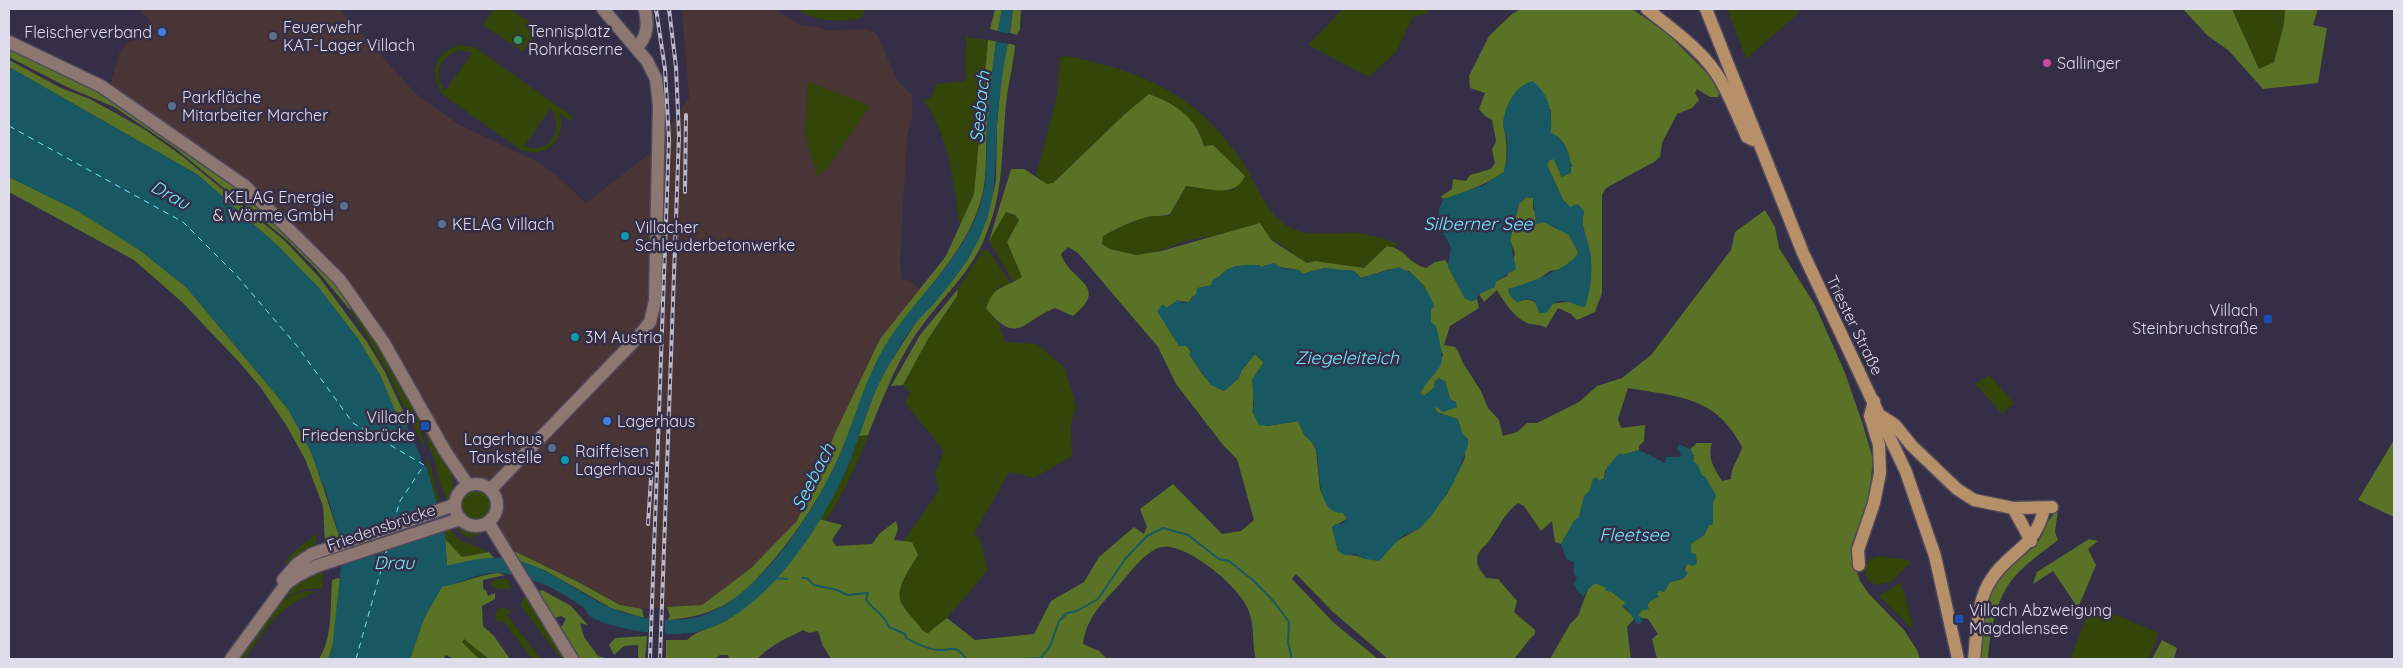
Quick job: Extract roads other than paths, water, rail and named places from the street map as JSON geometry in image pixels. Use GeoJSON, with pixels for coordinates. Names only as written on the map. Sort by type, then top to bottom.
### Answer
{"type":"FeatureCollection","features":[{"type":"Feature","properties":{"kind":"main road"},"geometry":{"type":"LineString","coordinates":[[1647,9],[1680,34],[1709,64],[1721,80],[1747,137],[1758,143]]}},
{"type":"Feature","properties":{"kind":"main road","name":"Triester Straße"},"geometry":{"type":"LineString","coordinates":[[1706,9],[1810,269],[1906,472],[1928,534],[1940,577],[1958,659]]}},
{"type":"Feature","properties":{"kind":"main road"},"geometry":{"type":"LineString","coordinates":[[1859,565],[1858,550],[1874,503],[1880,472],[1879,445],[1870,416],[1874,401]]}},
{"type":"Feature","properties":{"kind":"main road"},"geometry":{"type":"LineString","coordinates":[[1881,416],[1895,425],[1912,446],[1957,489],[1974,500],[2013,508],[2048,510],[2031,541],[2000,568],[1987,585],[1980,608],[1974,659]]}},
{"type":"Feature","properties":{"kind":"main road"},"geometry":{"type":"LineString","coordinates":[[2013,508],[2031,541]]}},
{"type":"Feature","properties":{"kind":"street"},"geometry":{"type":"LineString","coordinates":[[491,489],[650,322],[655,301],[659,106],[656,79],[647,61],[603,9]]}},
{"type":"Feature","properties":{"kind":"street"},"geometry":{"type":"LineString","coordinates":[[636,48],[642,42],[647,29],[645,9]]}},
{"type":"Feature","properties":{"kind":"street"},"geometry":{"type":"LineString","coordinates":[[9,42],[101,86],[245,186],[340,280],[384,343],[445,451],[468,485]]}},
{"type":"Feature","properties":{"kind":"street"},"geometry":{"type":"LineString","coordinates":[[477,483],[491,489],[497,500],[497,510],[488,522],[475,526],[457,519],[452,506],[459,491],[468,485],[477,483]]}},
{"type":"Feature","properties":{"kind":"street","name":"Friedensbrücke"},"geometry":{"type":"LineString","coordinates":[[262,616],[287,575],[301,560],[312,554],[452,506]]}},
{"type":"Feature","properties":{"kind":"street","name":"Friedensbrücke"},"geometry":{"type":"LineString","coordinates":[[262,616],[289,581],[317,566],[457,519]]}},
{"type":"Feature","properties":{"kind":"street"},"geometry":{"type":"LineString","coordinates":[[488,522],[500,545],[572,659]]}},
{"type":"Feature","properties":{"kind":"street"},"geometry":{"type":"LineString","coordinates":[[231,659],[262,616]]}},
{"type":"Feature","properties":{"kind":"water","name":"Drau"},"geometry":{"type":"Polygon","coordinates":[[[1002,9],[1013,9],[998,109],[995,171],[987,218],[971,254],[956,276],[918,320],[882,376],[850,461],[833,498],[803,546],[785,570],[765,591],[743,609],[720,623],[685,634],[643,632],[615,626],[593,618],[574,600],[544,584],[523,577],[493,573],[442,587],[424,618],[410,659],[328,659],[332,649],[343,548],[327,495],[310,450],[288,409],[187,288],[141,251],[78,211],[9,177],[9,67],[198,175],[278,246],[320,289],[358,339],[380,375],[396,413],[407,426],[420,455],[422,465],[427,467],[445,534],[447,566],[487,558],[516,560],[544,570],[611,608],[639,617],[687,619],[712,612],[736,597],[780,554],[816,501],[830,475],[841,452],[872,370],[886,344],[898,326],[951,260],[973,223],[981,203],[985,185],[991,84],[1002,9]]]}},
{"type":"Feature","properties":{"kind":"water","name":"Silberner See"},"geometry":{"type":"Polygon","coordinates":[[[1533,81],[1549,104],[1551,133],[1561,140],[1569,155],[1571,173],[1562,177],[1554,159],[1549,160],[1547,165],[1563,200],[1570,207],[1578,204],[1584,211],[1583,227],[1590,252],[1591,266],[1590,287],[1585,307],[1561,301],[1553,304],[1545,313],[1539,313],[1535,301],[1526,299],[1517,302],[1510,296],[1508,289],[1525,284],[1568,264],[1578,252],[1569,235],[1544,222],[1536,224],[1533,198],[1526,197],[1519,204],[1510,240],[1516,269],[1496,281],[1495,287],[1479,294],[1477,299],[1472,301],[1465,299],[1448,267],[1451,247],[1438,224],[1439,209],[1444,199],[1484,185],[1504,172],[1507,159],[1507,141],[1503,122],[1506,109],[1516,91],[1526,83],[1533,81]]]}},
{"type":"Feature","properties":{"kind":"water","name":"Ziegeleiteich"},"geometry":{"type":"Polygon","coordinates":[[[1274,263],[1281,268],[1299,270],[1302,274],[1325,268],[1354,271],[1361,278],[1399,267],[1421,282],[1434,306],[1431,309],[1431,322],[1436,326],[1442,361],[1437,371],[1420,393],[1424,396],[1434,388],[1435,381],[1439,378],[1445,381],[1450,399],[1456,402],[1457,407],[1443,412],[1437,407],[1434,409],[1439,413],[1458,419],[1462,433],[1468,439],[1468,445],[1454,482],[1433,514],[1420,528],[1401,537],[1379,561],[1365,559],[1356,554],[1344,555],[1338,551],[1332,527],[1336,524],[1342,524],[1347,519],[1343,513],[1334,511],[1328,506],[1323,498],[1316,450],[1303,432],[1298,421],[1267,426],[1259,425],[1252,411],[1254,405],[1252,379],[1264,362],[1255,354],[1241,371],[1239,378],[1224,391],[1211,385],[1189,355],[1191,350],[1186,346],[1179,346],[1157,311],[1163,304],[1166,308],[1178,300],[1183,303],[1189,302],[1196,294],[1197,288],[1211,285],[1213,279],[1230,268],[1246,265],[1259,265],[1261,267],[1274,263]]]}},
{"type":"Feature","properties":{"kind":"water","name":"Fleetsee"},"geometry":{"type":"Polygon","coordinates":[[[1679,444],[1690,449],[1694,457],[1693,461],[1698,465],[1702,476],[1705,476],[1716,496],[1713,502],[1713,524],[1709,525],[1704,535],[1691,544],[1691,553],[1696,554],[1697,564],[1693,566],[1687,564],[1683,569],[1688,573],[1683,579],[1670,582],[1664,592],[1660,591],[1657,593],[1658,597],[1647,603],[1649,609],[1638,614],[1643,621],[1638,625],[1627,609],[1622,606],[1626,603],[1612,592],[1606,591],[1605,587],[1595,583],[1583,597],[1573,584],[1577,578],[1574,574],[1574,562],[1566,559],[1561,544],[1574,521],[1579,517],[1584,497],[1589,492],[1593,479],[1597,477],[1599,481],[1604,479],[1607,467],[1620,453],[1624,455],[1639,450],[1665,463],[1666,457],[1680,457],[1681,454],[1677,449],[1679,444]]]}},
{"type":"Feature","properties":{"kind":"waterway"},"geometry":{"type":"LineString","coordinates":[[1019,659],[1041,658],[1050,646],[1059,621],[1067,613],[1077,611],[1098,599],[1125,559],[1147,536],[1163,528],[1188,535],[1219,559],[1229,561],[1254,581],[1274,602],[1289,622],[1288,643],[1292,659]]}},
{"type":"Feature","properties":{"kind":"waterway"},"geometry":{"type":"LineString","coordinates":[[775,578],[787,579]]}},
{"type":"Feature","properties":{"kind":"waterway"},"geometry":{"type":"LineString","coordinates":[[802,578],[807,578],[814,585],[837,590],[847,595],[868,593],[866,599],[884,618],[889,627],[905,634],[906,638],[927,648],[960,651],[966,659]]}},
{"type":"Feature","properties":{"kind":"railway"},"geometry":{"type":"LineString","coordinates":[[650,659],[669,139],[665,69],[656,9]]}},
{"type":"Feature","properties":{"kind":"railway"},"geometry":{"type":"LineString","coordinates":[[660,659],[679,136],[676,67],[669,9]]}},
{"type":"Feature","properties":{"kind":"railway"},"geometry":{"type":"LineString","coordinates":[[685,192],[686,115]]}},
{"type":"Feature","properties":{"kind":"railway"},"geometry":{"type":"LineString","coordinates":[[648,524],[652,464]]}},
{"type":"Feature","properties":{"kind":"place","name":"Fleischerverband"},"geometry":{"type":"Point","coordinates":[162,32]}},
{"type":"Feature","properties":{"kind":"place","name":"Feuerwehr KAT-Lager Villach"},"geometry":{"type":"Point","coordinates":[273,36]}},
{"type":"Feature","properties":{"kind":"place","name":"Tennisplatz Rohrkaserne"},"geometry":{"type":"Point","coordinates":[518,40]}},
{"type":"Feature","properties":{"kind":"place","name":"Sallinger"},"geometry":{"type":"Point","coordinates":[2047,63]}},
{"type":"Feature","properties":{"kind":"place","name":"Parkfläche Mitarbeiter Marcher"},"geometry":{"type":"Point","coordinates":[172,106]}},
{"type":"Feature","properties":{"kind":"place","name":"KELAG Energie & Wärme GmbH"},"geometry":{"type":"Point","coordinates":[344,206]}},
{"type":"Feature","properties":{"kind":"place","name":"KELAG Villach"},"geometry":{"type":"Point","coordinates":[442,224]}},
{"type":"Feature","properties":{"kind":"place","name":"Villacher Schleuderbetonwerke"},"geometry":{"type":"Point","coordinates":[625,236]}},
{"type":"Feature","properties":{"kind":"place","name":"Villach Steinbruchstraße"},"geometry":{"type":"Point","coordinates":[2268,319]}},
{"type":"Feature","properties":{"kind":"place","name":"3M Austria"},"geometry":{"type":"Point","coordinates":[575,337]}},
{"type":"Feature","properties":{"kind":"place","name":"Lagerhaus"},"geometry":{"type":"Point","coordinates":[607,421]}},
{"type":"Feature","properties":{"kind":"place","name":"Villach Friedensbrücke"},"geometry":{"type":"Point","coordinates":[425,426]}},
{"type":"Feature","properties":{"kind":"place","name":"Lagerhaus Tankstelle"},"geometry":{"type":"Point","coordinates":[552,448]}},
{"type":"Feature","properties":{"kind":"place","name":"Raiffeisen Lagerhaus"},"geometry":{"type":"Point","coordinates":[565,460]}},
{"type":"Feature","properties":{"kind":"place","name":"Villach Abzweigung Magdalensee"},"geometry":{"type":"Point","coordinates":[1959,619]}},
{"type":"Feature","properties":{"kind":"water label","name":"Seebach"},"geometry":{"type":"Point","coordinates":[980,107]}},
{"type":"Feature","properties":{"kind":"water label","name":"Seebach"},"geometry":{"type":"Point","coordinates":[813,477]}}]}
